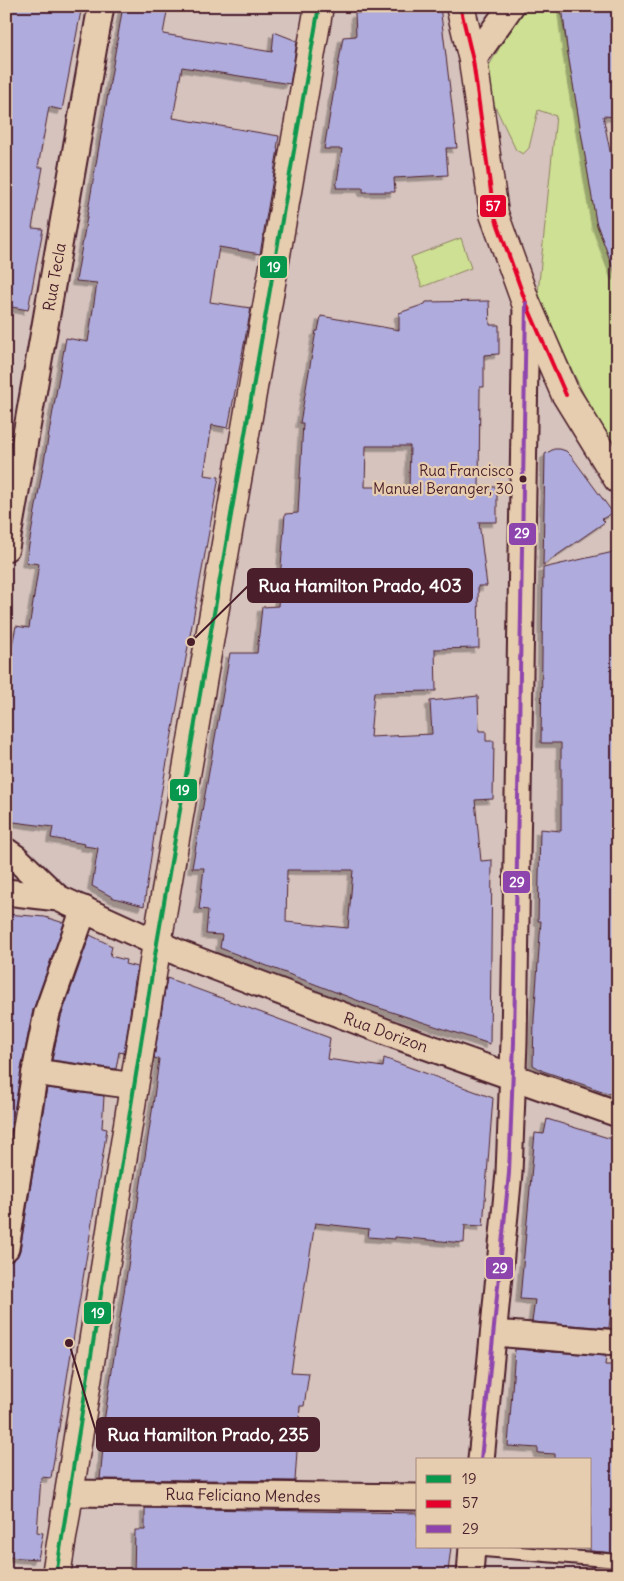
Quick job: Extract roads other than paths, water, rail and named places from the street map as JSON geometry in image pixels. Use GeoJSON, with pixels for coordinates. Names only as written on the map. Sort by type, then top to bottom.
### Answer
{"type":"FeatureCollection","features":[{"type":"Feature","properties":{"kind":"main road"},"geometry":{"type":"LineString","coordinates":[[56,1575],[158,942],[319,6]]}},
{"type":"Feature","properties":{"kind":"main road"},"geometry":{"type":"LineString","coordinates":[[460,6],[473,60],[494,214],[526,303],[565,394],[618,480]]}},
{"type":"Feature","properties":{"kind":"street","name":"Rua Tecla"},"geometry":{"type":"LineString","coordinates":[[6,548],[101,6]]}},
{"type":"Feature","properties":{"kind":"street"},"geometry":{"type":"LineString","coordinates":[[473,60],[511,6]]}},
{"type":"Feature","properties":{"kind":"street"},"geometry":{"type":"LineString","coordinates":[[481,1458],[510,1173],[526,303]]}},
{"type":"Feature","properties":{"kind":"street"},"geometry":{"type":"LineString","coordinates":[[6,851],[16,858],[58,898]]}},
{"type":"Feature","properties":{"kind":"street"},"geometry":{"type":"LineString","coordinates":[[6,892],[58,898]]}},
{"type":"Feature","properties":{"kind":"street","name":"Rua Dorizon"},"geometry":{"type":"LineString","coordinates":[[58,898],[181,954],[329,1011],[512,1078],[618,1114]]}},
{"type":"Feature","properties":{"kind":"street"},"geometry":{"type":"LineString","coordinates":[[6,1248],[35,1072],[47,1013],[84,909]]}},
{"type":"Feature","properties":{"kind":"street"},"geometry":{"type":"LineString","coordinates":[[35,1072],[134,1086]]}},
{"type":"Feature","properties":{"kind":"street"},"geometry":{"type":"LineString","coordinates":[[494,1333],[618,1343]]}},
{"type":"Feature","properties":{"kind":"street","name":"Rua Feliciano Mendes"},"geometry":{"type":"LineString","coordinates":[[69,1493],[416,1497]]}},
{"type":"Feature","properties":{"kind":"street"},"geometry":{"type":"LineString","coordinates":[[470,1575],[472,1548]]}},
{"type":"Feature","properties":{"kind":"lane"},"geometry":{"type":"LineString","coordinates":[[472,1548],[618,1561]]}},
{"type":"Feature","properties":{"kind":"place","name":"Rua Francisco Manuel Beranger, 30"},"geometry":{"type":"Point","coordinates":[523,479]}},
{"type":"Feature","properties":{"kind":"place","name":"Rua Hamilton Prado, 403"},"geometry":{"type":"Point","coordinates":[191,642]}},
{"type":"Feature","properties":{"kind":"place","name":"Rua Hamilton Prado, 235"},"geometry":{"type":"Point","coordinates":[69,1343]}}]}
